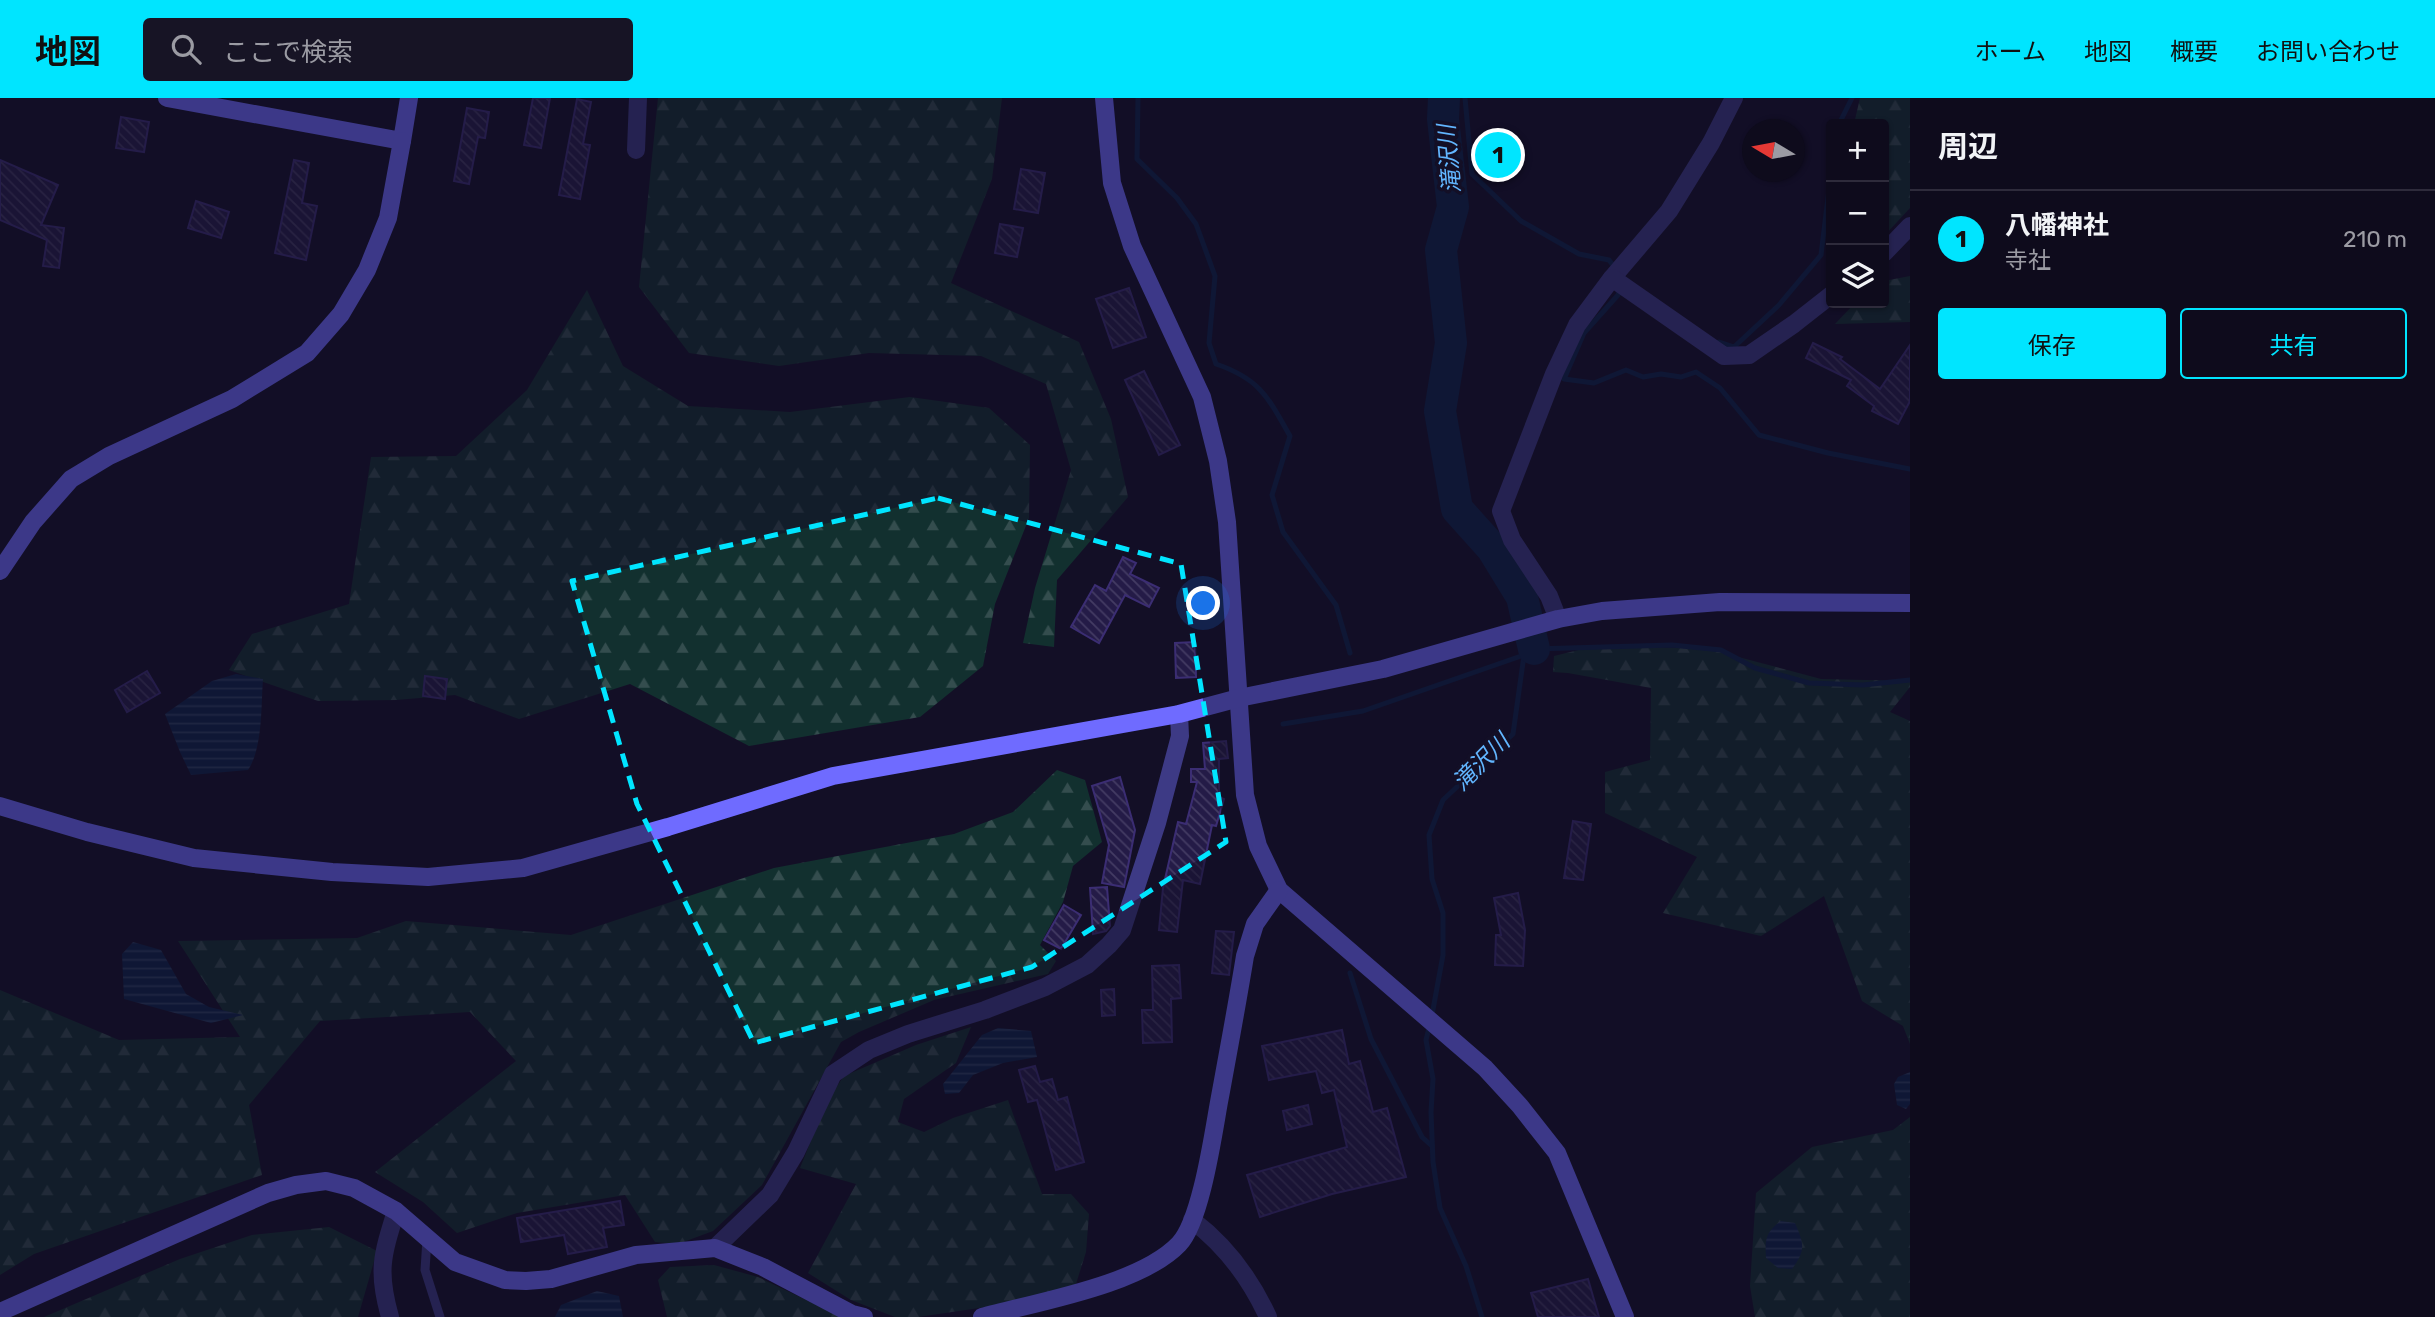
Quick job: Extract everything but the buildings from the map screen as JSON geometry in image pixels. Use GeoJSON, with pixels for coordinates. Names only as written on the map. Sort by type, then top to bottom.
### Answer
{"type":"FeatureCollection","features":[{"type":"Feature","properties":{"kind":"street"},"geometry":{"type":"LineString","coordinates":[[167,98],[402,141]]}},
{"type":"Feature","properties":{"kind":"street"},"geometry":{"type":"LineString","coordinates":[[0,571],[33,523],[71,479],[109,456],[232,399],[307,353],[341,314],[367,270],[388,218],[409,98]]}},
{"type":"Feature","properties":{"kind":"street"},"geometry":{"type":"LineString","coordinates":[[636,150],[638,98]]}},
{"type":"Feature","properties":{"kind":"street"},"geometry":{"type":"LineString","coordinates":[[1104,98],[1112,183],[1132,246],[1202,397],[1218,461],[1227,522],[1245,795],[1258,846],[1279,890],[1485,1068],[1520,1106],[1556,1153],[1625,1317]]}},
{"type":"Feature","properties":{"kind":"street"},"geometry":{"type":"LineString","coordinates":[[1558,620],[1549,596],[1512,540],[1501,511],[1555,374],[1577,326],[1612,278],[1669,211],[1711,143],[1734,98]]}},
{"type":"Feature","properties":{"kind":"street"},"geometry":{"type":"LineString","coordinates":[[1889,248],[1910,226]]}},
{"type":"Feature","properties":{"kind":"street"},"geometry":{"type":"LineString","coordinates":[[1612,278],[1724,356],[1749,355],[1826,299]]}},
{"type":"Feature","properties":{"kind":"street"},"geometry":{"type":"LineString","coordinates":[[0,806],[87,832],[194,858],[332,872],[428,877],[523,868],[833,776],[1179,714],[1239,698],[1383,669],[1558,620],[1602,611],[1720,602],[1910,603]]}},
{"type":"Feature","properties":{"kind":"street"},"geometry":{"type":"LineString","coordinates":[[715,1248],[770,1195],[796,1152],[833,1074],[869,1050],[1045,987],[1087,965],[1109,945],[1122,930],[1157,823],[1180,736],[1179,714]]}},
{"type":"Feature","properties":{"kind":"street"},"geometry":{"type":"LineString","coordinates":[[982,1317],[1134,1275],[1180,1244],[1192,1220],[1210,1156],[1245,956],[1255,924],[1279,890]]}},
{"type":"Feature","properties":{"kind":"street"},"geometry":{"type":"LineString","coordinates":[[0,1312],[268,1193],[296,1185],[326,1181],[354,1188],[396,1211],[455,1262],[505,1280],[551,1279],[636,1255],[715,1248],[763,1267],[852,1314],[864,1317]]}},
{"type":"Feature","properties":{"kind":"street"},"geometry":{"type":"LineString","coordinates":[[390,1317],[380,1274],[396,1211]]}},
{"type":"Feature","properties":{"kind":"street"},"geometry":{"type":"LineString","coordinates":[[1192,1220],[1210,1234],[1249,1282],[1268,1317]]}},
{"type":"Feature","properties":{"kind":"lane"},"geometry":{"type":"LineString","coordinates":[[427,1238],[425,1270],[440,1317]]}},
{"type":"Feature","properties":{"kind":"highlighted area"},"geometry":{"type":"Polygon","coordinates":[[[938,498],[1181,564],[1226,842],[1032,967],[754,1043],[637,804],[572,581],[938,498]]]}},
{"type":"Feature","properties":{"kind":"green space"},"geometry":{"type":"Polygon","coordinates":[[[658,98],[1002,98],[992,179],[951,283],[1079,342],[1111,419],[1128,497],[1057,580],[1054,647],[1023,643],[1035,588],[1071,470],[1046,384],[981,356],[869,353],[779,366],[689,353],[639,287],[658,98]]]}},
{"type":"Feature","properties":{"kind":"green space"},"geometry":{"type":"Polygon","coordinates":[[[1860,98],[1910,98],[1910,208],[1889,231],[1889,119],[1855,119],[1860,98]]]}},
{"type":"Feature","properties":{"kind":"green space"},"geometry":{"type":"Polygon","coordinates":[[[1910,276],[1910,322],[1835,324],[1850,308],[1889,308],[1889,280],[1910,276]]]}},
{"type":"Feature","properties":{"kind":"green space"},"geometry":{"type":"Polygon","coordinates":[[[587,290],[623,366],[688,406],[790,412],[910,397],[989,408],[1030,445],[1029,518],[995,604],[983,666],[920,717],[749,746],[630,684],[519,719],[455,695],[396,700],[318,701],[229,670],[252,634],[349,604],[371,457],[456,456],[527,390],[587,290]]]}},
{"type":"Feature","properties":{"kind":"green space"},"geometry":{"type":"Polygon","coordinates":[[[1599,645],[1708,649],[1821,679],[1910,681],[1910,687],[1890,712],[1910,721],[1910,1044],[1903,1026],[1862,1001],[1824,896],[1761,936],[1663,913],[1697,857],[1605,813],[1605,772],[1650,760],[1651,688],[1553,672],[1554,656],[1599,645]]]}},
{"type":"Feature","properties":{"kind":"green space"},"geometry":{"type":"Polygon","coordinates":[[[1057,770],[1085,780],[1102,842],[1073,866],[1063,902],[1040,945],[1056,961],[1048,974],[934,1000],[841,1042],[762,1185],[713,1231],[678,1244],[655,1242],[625,1195],[517,1213],[457,1233],[423,1202],[375,1172],[516,1061],[470,1012],[320,1021],[249,1105],[262,1175],[34,1254],[0,1275],[0,990],[119,1040],[240,1037],[178,941],[357,938],[406,921],[571,935],[774,868],[954,834],[1013,812],[1057,770]]]}},
{"type":"Feature","properties":{"kind":"green space"},"geometry":{"type":"Polygon","coordinates":[[[971,1027],[956,1063],[904,1099],[898,1122],[924,1132],[953,1118],[1008,1100],[1042,1194],[1071,1194],[1089,1214],[1086,1252],[1075,1287],[986,1307],[918,1317],[895,1317],[851,1300],[808,1273],[856,1184],[800,1168],[828,1099],[844,1076],[916,1045],[971,1027]]]}},
{"type":"Feature","properties":{"kind":"green space"},"geometry":{"type":"Polygon","coordinates":[[[1910,1117],[1910,1317],[1755,1317],[1750,1286],[1756,1193],[1812,1147],[1893,1130],[1910,1117]]]}},
{"type":"Feature","properties":{"kind":"green space"},"geometry":{"type":"Polygon","coordinates":[[[329,1227],[377,1251],[358,1317],[44,1317],[180,1259],[252,1235],[329,1227]]]}},
{"type":"Feature","properties":{"kind":"green space"},"geometry":{"type":"Polygon","coordinates":[[[714,1265],[758,1277],[842,1317],[667,1317],[658,1280],[670,1267],[714,1265]]]}},
{"type":"Feature","properties":{"kind":"water"},"geometry":{"type":"Polygon","coordinates":[[[236,674],[263,679],[260,726],[253,761],[248,770],[191,775],[165,714],[212,681],[236,674]]]}},
{"type":"Feature","properties":{"kind":"water"},"geometry":{"type":"Polygon","coordinates":[[[133,942],[161,950],[186,994],[209,1007],[243,1015],[211,1023],[124,999],[122,954],[133,942]]]}},
{"type":"Feature","properties":{"kind":"water"},"geometry":{"type":"Polygon","coordinates":[[[998,1028],[1031,1031],[1037,1057],[1003,1063],[973,1075],[959,1093],[945,1094],[943,1084],[982,1035],[998,1028]]]}},
{"type":"Feature","properties":{"kind":"water"},"geometry":{"type":"Polygon","coordinates":[[[1910,1072],[1910,1104],[1906,1109],[1897,1105],[1894,1084],[1898,1077],[1910,1072]]]}},
{"type":"Feature","properties":{"kind":"water"},"geometry":{"type":"Polygon","coordinates":[[[1781,1221],[1795,1223],[1802,1242],[1800,1257],[1792,1269],[1778,1268],[1766,1258],[1767,1237],[1781,1221]]]}},
{"type":"Feature","properties":{"kind":"water"},"geometry":{"type":"Polygon","coordinates":[[[597,1291],[619,1296],[623,1317],[555,1317],[561,1305],[597,1291]]]}},
{"type":"Feature","properties":{"kind":"waterway"},"geometry":{"type":"LineString","coordinates":[[1138,98],[1137,159],[1177,198],[1196,224],[1215,276],[1209,343],[1216,364],[1253,383],[1269,400],[1290,436],[1272,495],[1283,532],[1336,605],[1350,653]]}},
{"type":"Feature","properties":{"kind":"waterway","name":"滝沢川"},"geometry":{"type":"LineString","coordinates":[[1444,98],[1443,119],[1453,207],[1441,250],[1451,343],[1440,411],[1457,509],[1492,548],[1522,597],[1534,649]]}},
{"type":"Feature","properties":{"kind":"waterway"},"geometry":{"type":"LineString","coordinates":[[1465,98],[1472,174],[1521,221],[1579,254],[1609,260],[1615,268]]}},
{"type":"Feature","properties":{"kind":"waterway"},"geometry":{"type":"LineString","coordinates":[[1842,119],[1852,98]]}},
{"type":"Feature","properties":{"kind":"waterway"},"geometry":{"type":"LineString","coordinates":[[1719,342],[1734,347],[1779,305],[1821,255],[1830,182]]}},
{"type":"Feature","properties":{"kind":"waterway"},"geometry":{"type":"LineString","coordinates":[[1620,289],[1618,295],[1584,333],[1564,379],[1594,383],[1626,370],[1643,377],[1661,374],[1681,377],[1696,372],[1720,388],[1759,435],[1828,453],[1910,469]]}},
{"type":"Feature","properties":{"kind":"waterway","name":"滝沢川"},"geometry":{"type":"LineString","coordinates":[[1432,1015],[1443,955],[1443,913],[1432,879],[1429,835],[1443,800],[1513,734],[1524,655],[1534,649],[1672,645],[1721,650],[1755,668],[1809,683],[1863,685],[1910,680]]}},
{"type":"Feature","properties":{"kind":"waterway"},"geometry":{"type":"LineString","coordinates":[[1283,724],[1363,711],[1524,655]]}},
{"type":"Feature","properties":{"kind":"waterway"},"geometry":{"type":"LineString","coordinates":[[1350,973],[1371,1039],[1422,1137],[1432,1146]]}},
{"type":"Feature","properties":{"kind":"waterway","name":"滝沢川"},"geometry":{"type":"LineString","coordinates":[[1430,1024],[1426,1040],[1433,1079],[1433,1162],[1440,1208],[1466,1266],[1482,1317]]}},
{"type":"Feature","properties":{"kind":"place","name":"八幡神社"},"geometry":{"type":"Point","coordinates":[1498,155]}}]}
